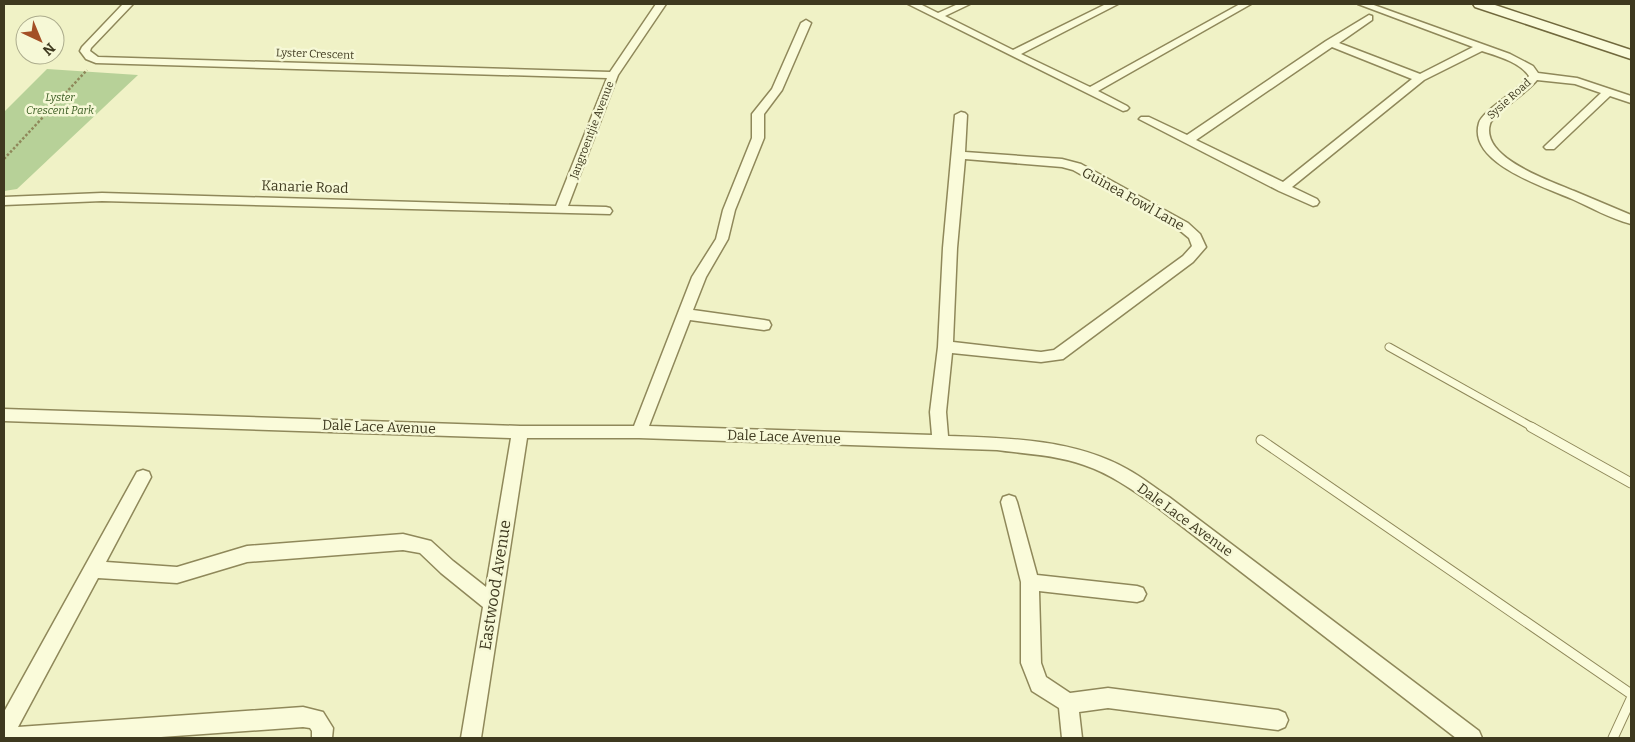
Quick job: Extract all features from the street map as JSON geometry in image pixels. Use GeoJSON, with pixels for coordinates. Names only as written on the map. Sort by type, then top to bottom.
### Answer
{"type":"FeatureCollection","features":[{"type":"Feature","properties":{"kind":"main road"},"geometry":{"type":"LineString","coordinates":[[1480,4],[1631,56]]}},
{"type":"Feature","properties":{"kind":"main road"},"geometry":{"type":"LineString","coordinates":[[1501,4],[1631,47]]}},
{"type":"Feature","properties":{"kind":"street"},"geometry":{"type":"LineString","coordinates":[[96,60],[86,54],[87,46],[128,4]]}},
{"type":"Feature","properties":{"kind":"street","name":"Jangroentjie Avenue"},"geometry":{"type":"LineString","coordinates":[[561,209],[613,75],[661,4]]}},
{"type":"Feature","properties":{"kind":"street"},"geometry":{"type":"LineString","coordinates":[[913,4],[1123,108]]}},
{"type":"Feature","properties":{"kind":"street"},"geometry":{"type":"LineString","coordinates":[[938,16],[965,4]]}},
{"type":"Feature","properties":{"kind":"street"},"geometry":{"type":"LineString","coordinates":[[1015,53],[1113,4]]}},
{"type":"Feature","properties":{"kind":"street","name":"Sysie Road"},"geometry":{"type":"LineString","coordinates":[[1363,4],[1482,47],[1523,64],[1533,72],[1534,76],[1530,82],[1485,121],[1482,130],[1485,141],[1498,157],[1516,170],[1631,220]]}},
{"type":"Feature","properties":{"kind":"street"},"geometry":{"type":"LineString","coordinates":[[1091,91],[1240,5]]}},
{"type":"Feature","properties":{"kind":"street"},"geometry":{"type":"LineString","coordinates":[[1188,140],[1369,18]]}},
{"type":"Feature","properties":{"kind":"street"},"geometry":{"type":"LineString","coordinates":[[639,432],[699,277],[722,239],[729,210],[758,138],[758,114],[777,90],[806,22]]}},
{"type":"Feature","properties":{"kind":"street"},"geometry":{"type":"LineString","coordinates":[[1330,43],[1420,78]]}},
{"type":"Feature","properties":{"kind":"street"},"geometry":{"type":"LineString","coordinates":[[1283,188],[1420,78],[1482,47]]}},
{"type":"Feature","properties":{"kind":"street","name":"Lyster Crescent"},"geometry":{"type":"LineString","coordinates":[[96,60],[613,75]]}},
{"type":"Feature","properties":{"kind":"street"},"geometry":{"type":"LineString","coordinates":[[1534,76],[1577,81],[1631,100]]}},
{"type":"Feature","properties":{"kind":"street"},"geometry":{"type":"LineString","coordinates":[[1550,147],[1609,92]]}},
{"type":"Feature","properties":{"kind":"street"},"geometry":{"type":"LineString","coordinates":[[940,442],[938,412],[945,347],[950,248],[961,115]]}},
{"type":"Feature","properties":{"kind":"street"},"geometry":{"type":"LineString","coordinates":[[1145,119],[1313,202]]}},
{"type":"Feature","properties":{"kind":"street","name":"Guinea Fowl Lane"},"geometry":{"type":"LineString","coordinates":[[945,347],[1041,357],[1058,355],[1188,259],[1199,247],[1195,236],[1183,226],[1077,168],[1062,164],[959,155]]}},
{"type":"Feature","properties":{"kind":"street","name":"Kanarie Road"},"geometry":{"type":"LineString","coordinates":[[4,201],[102,197],[606,211]]}},
{"type":"Feature","properties":{"kind":"street"},"geometry":{"type":"LineString","coordinates":[[684,314],[764,325]]}},
{"type":"Feature","properties":{"kind":"street","name":"Dale Lace Avenue"},"geometry":{"type":"LineString","coordinates":[[4,415],[520,432],[639,432],[940,442],[997,444],[1053,450],[1087,459],[1121,474],[1163,502],[1472,738]]}},
{"type":"Feature","properties":{"kind":"street","name":"Eastwood Avenue"},"geometry":{"type":"LineString","coordinates":[[471,738],[520,432]]}},
{"type":"Feature","properties":{"kind":"street"},"geometry":{"type":"LineString","coordinates":[[4,732],[143,477]]}},
{"type":"Feature","properties":{"kind":"street"},"geometry":{"type":"LineString","coordinates":[[1009,502],[1030,582],[1031,663],[1039,684],[1068,703],[1108,698],[1278,720]]}},
{"type":"Feature","properties":{"kind":"street"},"geometry":{"type":"LineString","coordinates":[[92,569],[165,576],[177,575],[247,554],[403,542],[425,546],[447,567],[492,603]]}},
{"type":"Feature","properties":{"kind":"street"},"geometry":{"type":"LineString","coordinates":[[1030,582],[1138,594]]}},
{"type":"Feature","properties":{"kind":"street"},"geometry":{"type":"LineString","coordinates":[[1068,703],[1072,738]]}},
{"type":"Feature","properties":{"kind":"street"},"geometry":{"type":"LineString","coordinates":[[7,738],[303,717],[316,720],[323,728],[322,738]]}},
{"type":"Feature","properties":{"kind":"lane"},"geometry":{"type":"LineString","coordinates":[[1389,347],[1631,483]]}},
{"type":"Feature","properties":{"kind":"lane"},"geometry":{"type":"LineString","coordinates":[[1261,440],[1631,694]]}},
{"type":"Feature","properties":{"kind":"lane"},"geometry":{"type":"LineString","coordinates":[[1613,738],[1631,699]]}},
{"type":"Feature","properties":{"kind":"path"},"geometry":{"type":"LineString","coordinates":[[4,159],[96,60]]}},
{"type":"Feature","properties":{"kind":"green space","name":"Lyster Crescent Park"},"geometry":{"type":"Polygon","coordinates":[[[47,69],[138,75],[17,189],[4,191],[4,112],[47,69]]]}}]}
